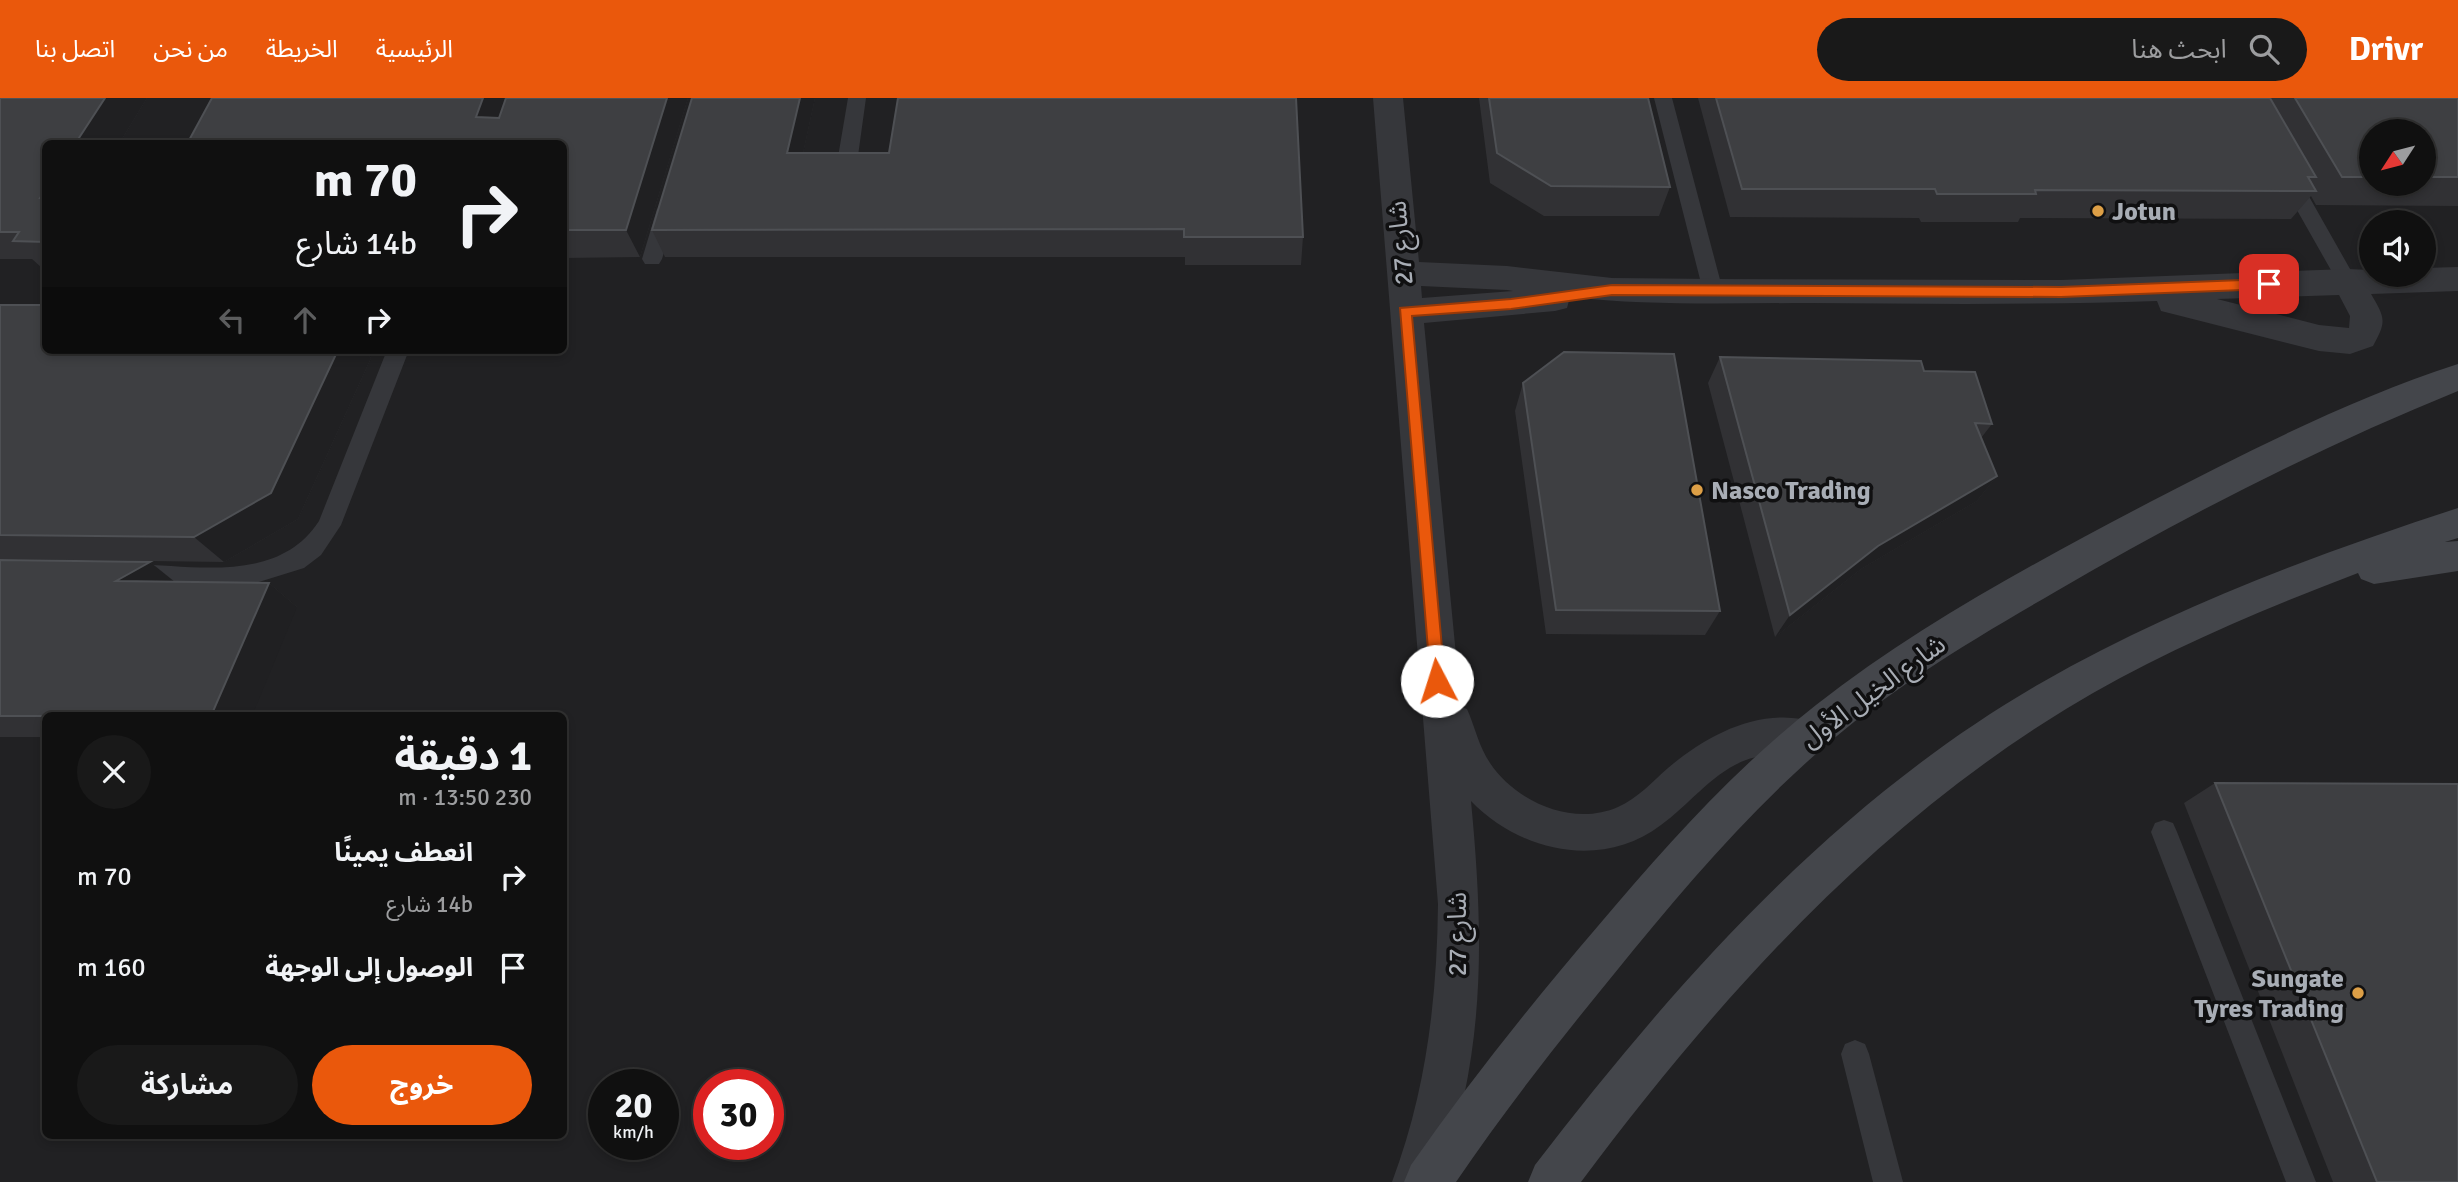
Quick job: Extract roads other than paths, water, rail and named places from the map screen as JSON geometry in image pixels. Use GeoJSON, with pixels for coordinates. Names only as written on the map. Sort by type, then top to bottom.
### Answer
{"type":"FeatureCollection","features":[{"type":"Feature","properties":{"kind":"main road","name":"شارع الخيل الأول"},"geometry":{"type":"LineString","coordinates":[[1428,1182],[1536,1033],[1667,875],[1735,802],[1806,737],[1916,655],[2075,561],[2267,459],[2369,411],[2458,377]]}},
{"type":"Feature","properties":{"kind":"main road"},"geometry":{"type":"LineString","coordinates":[[1552,1182],[1622,1087],[1705,988],[1790,899],[1876,822],[1963,755],[2063,692],[2141,648],[2233,606],[2458,523]]}},
{"type":"Feature","properties":{"kind":"main road"},"geometry":{"type":"LineString","coordinates":[[2326,570],[2378,568],[2458,555]]}},
{"type":"Feature","properties":{"kind":"street","name":"شارع 27"},"geometry":{"type":"LineString","coordinates":[[1388,98],[1437,681],[1459,904],[1460,953],[1448,1061],[1416,1182]]}},
{"type":"Feature","properties":{"kind":"street"},"geometry":{"type":"LineString","coordinates":[[1403,273],[1507,278],[1612,290],[1713,291],[2061,292],[2458,279]]}},
{"type":"Feature","properties":{"kind":"street"},"geometry":{"type":"LineString","coordinates":[[2061,292],[2187,304],[2319,338],[2350,341],[2361,337],[2367,327],[2367,316],[2347,281]]}},
{"type":"Feature","properties":{"kind":"street"},"geometry":{"type":"LineString","coordinates":[[1405,312],[1511,304],[1612,290]]}},
{"type":"Feature","properties":{"kind":"street","name":"شارع 27"},"geometry":{"type":"LineString","coordinates":[[1437,681],[1468,762],[1481,784],[1500,803],[1523,818],[1549,828],[1575,832],[1602,832],[1626,824],[1647,812],[1721,751],[1746,740],[1773,735],[1806,737]]}},
{"type":"Feature","properties":{"kind":"lane"},"geometry":{"type":"LineString","coordinates":[[847,163],[858,98]]}},
{"type":"Feature","properties":{"kind":"lane"},"geometry":{"type":"LineString","coordinates":[[1663,98],[1713,291]]}},
{"type":"Feature","properties":{"kind":"lane"},"geometry":{"type":"LineString","coordinates":[[2276,157],[2347,281]]}},
{"type":"Feature","properties":{"kind":"lane"},"geometry":{"type":"LineString","coordinates":[[652,259],[674,185]]}},
{"type":"Feature","properties":{"kind":"lane"},"geometry":{"type":"LineString","coordinates":[[111,573],[260,575],[298,559],[314,547],[329,525],[396,354]]}},
{"type":"Feature","properties":{"kind":"lane"},"geometry":{"type":"LineString","coordinates":[[2164,832],[2301,1182]]}},
{"type":"Feature","properties":{"kind":"lane"},"geometry":{"type":"LineString","coordinates":[[1855,1054],[1888,1182]]}},
{"type":"Feature","properties":{"kind":"place","name":"Jotun"},"geometry":{"type":"Point","coordinates":[2098,211]}},
{"type":"Feature","properties":{"kind":"place","name":"Nasco Trading"},"geometry":{"type":"Point","coordinates":[1697,490]}},
{"type":"Feature","properties":{"kind":"place","name":"Sungate Tyres Trading"},"geometry":{"type":"Point","coordinates":[2358,993]}}]}
